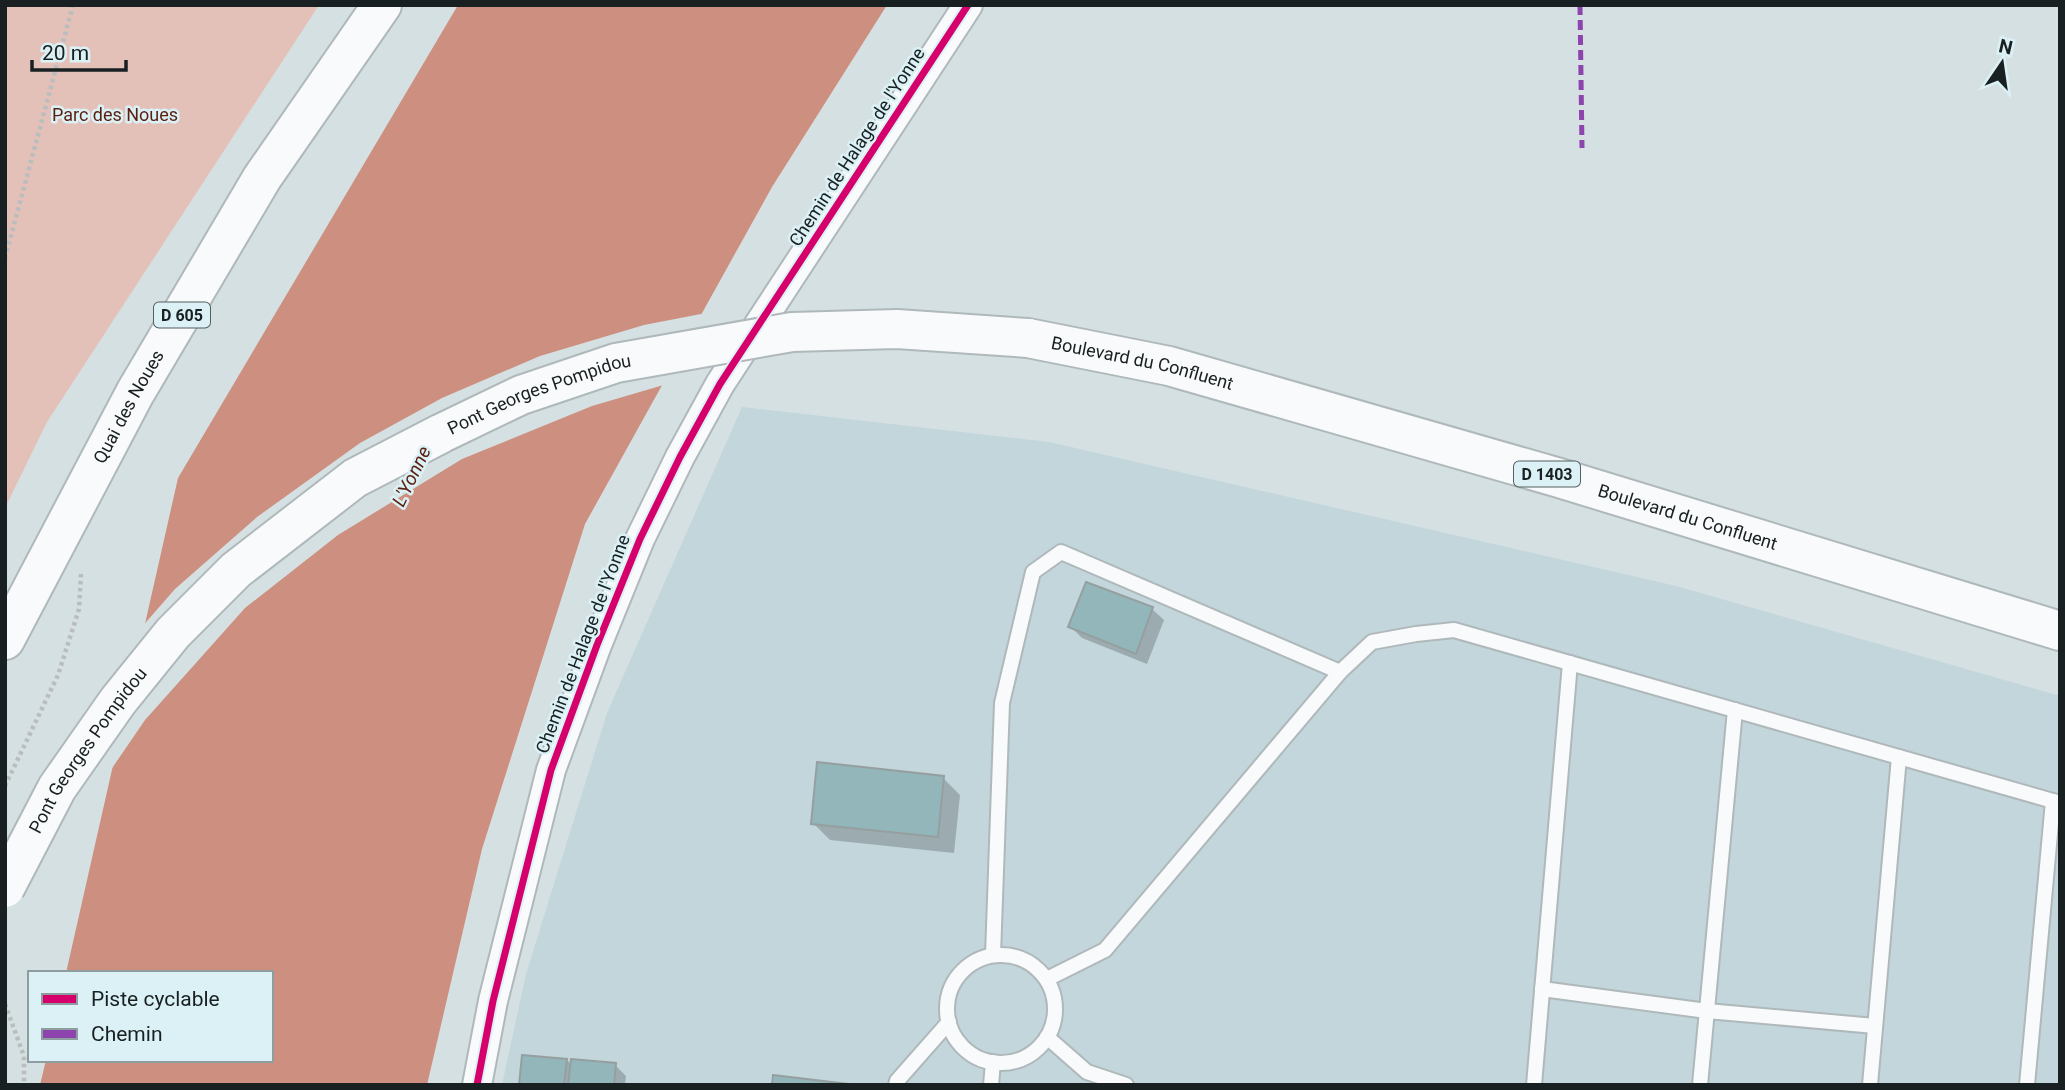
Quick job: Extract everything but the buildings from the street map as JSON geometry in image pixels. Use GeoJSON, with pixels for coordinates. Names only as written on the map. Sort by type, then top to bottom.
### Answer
{"type":"FeatureCollection","features":[{"type":"Feature","properties":{"kind":"main road","name":"Quai des Noues"},"geometry":{"type":"LineString","coordinates":[[5,640],[135,393],[262,178],[382,5]]}},
{"type":"Feature","properties":{"kind":"main road","name":"Pont Georges Pompidou"},"geometry":{"type":"LineString","coordinates":[[5,888],[57,788],[118,701],[173,633],[236,570],[355,478],[520,395],[617,363],[792,332],[897,329],[1028,338]]}},
{"type":"Feature","properties":{"kind":"main road","name":"Boulevard du Confluent"},"geometry":{"type":"LineString","coordinates":[[1028,338],[1169,366],[1556,477],[2060,631]]}},
{"type":"Feature","properties":{"kind":"street","name":"Chemin de Halage de l'Yonne"},"geometry":{"type":"LineString","coordinates":[[477,1085],[493,1001],[551,769],[640,539],[720,384],[968,5]]}},
{"type":"Feature","properties":{"kind":"lane"},"geometry":{"type":"LineString","coordinates":[[993,955],[1002,703],[1033,572],[1061,552],[1340,672]]}},
{"type":"Feature","properties":{"kind":"lane"},"geometry":{"type":"LineString","coordinates":[[1046,979],[1105,950],[1340,672],[1372,642],[1454,631],[2056,802],[2026,1085]]}},
{"type":"Feature","properties":{"kind":"lane"},"geometry":{"type":"LineString","coordinates":[[1534,1085],[1570,663]]}},
{"type":"Feature","properties":{"kind":"lane"},"geometry":{"type":"LineString","coordinates":[[1700,1085],[1735,710]]}},
{"type":"Feature","properties":{"kind":"lane"},"geometry":{"type":"LineString","coordinates":[[1870,1085],[1899,757]]}},
{"type":"Feature","properties":{"kind":"lane"},"geometry":{"type":"LineString","coordinates":[[993,955],[1009,955],[1036,967],[1046,979],[1053,993],[1053,1024],[1037,1049],[1024,1058],[993,1062],[978,1058],[965,1049],[955,1037],[948,1022],[950,991],[956,978],[973,963],[993,955]]}},
{"type":"Feature","properties":{"kind":"lane"},"geometry":{"type":"LineString","coordinates":[[1542,989],[1707,1011],[1875,1026]]}},
{"type":"Feature","properties":{"kind":"lane"},"geometry":{"type":"LineString","coordinates":[[896,1085],[948,1022]]}},
{"type":"Feature","properties":{"kind":"lane"},"geometry":{"type":"LineString","coordinates":[[1047,1037],[1087,1072],[1126,1085]]}},
{"type":"Feature","properties":{"kind":"lane"},"geometry":{"type":"LineString","coordinates":[[990,1085],[993,1062]]}},
{"type":"Feature","properties":{"kind":"path"},"geometry":{"type":"LineString","coordinates":[[5,258],[73,5]]}},
{"type":"Feature","properties":{"kind":"path"},"geometry":{"type":"LineString","coordinates":[[5,786],[58,675],[79,610],[81,575],[76,557],[56,544]]}},
{"type":"Feature","properties":{"kind":"path"},"geometry":{"type":"LineString","coordinates":[[5,1004],[24,1056],[24,1085]]}},
{"type":"Feature","properties":{"kind":"shaded area"},"geometry":{"type":"Polygon","coordinates":[[[742,407],[1049,442],[1676,586],[2060,696],[2060,1085],[502,1085],[526,974],[607,713],[742,407]]]}},
{"type":"Feature","properties":{"kind":"green space","name":"Parc des Noues"},"geometry":{"type":"Polygon","coordinates":[[[5,5],[319,5],[47,422],[5,508],[5,5]]]}},
{"type":"Feature","properties":{"kind":"water","name":"L'Yonne"},"geometry":{"type":"Polygon","coordinates":[[[458,5],[887,5],[772,187],[585,524],[482,849],[427,1085],[40,1085],[46,1062],[273,1062],[273,971],[66,971],[178,478],[458,5]]]}},
{"type":"Feature","properties":{"kind":"pier"},"geometry":{"type":"Polygon","coordinates":[[[706,313],[667,384],[592,406],[462,459],[338,535],[245,608],[145,720],[106,777],[140,629],[175,589],[257,517],[360,443],[442,398],[540,356],[644,325],[706,313]]]}},
{"type":"Feature","properties":{"kind":"marked path"},"geometry":{"type":"LineString","coordinates":[[1580,5],[1582,148]]}},
{"type":"Feature","properties":{"kind":"cycle path"},"geometry":{"type":"LineString","coordinates":[[477,1085],[493,1001],[551,770],[640,539],[720,384],[968,5]]}}]}
